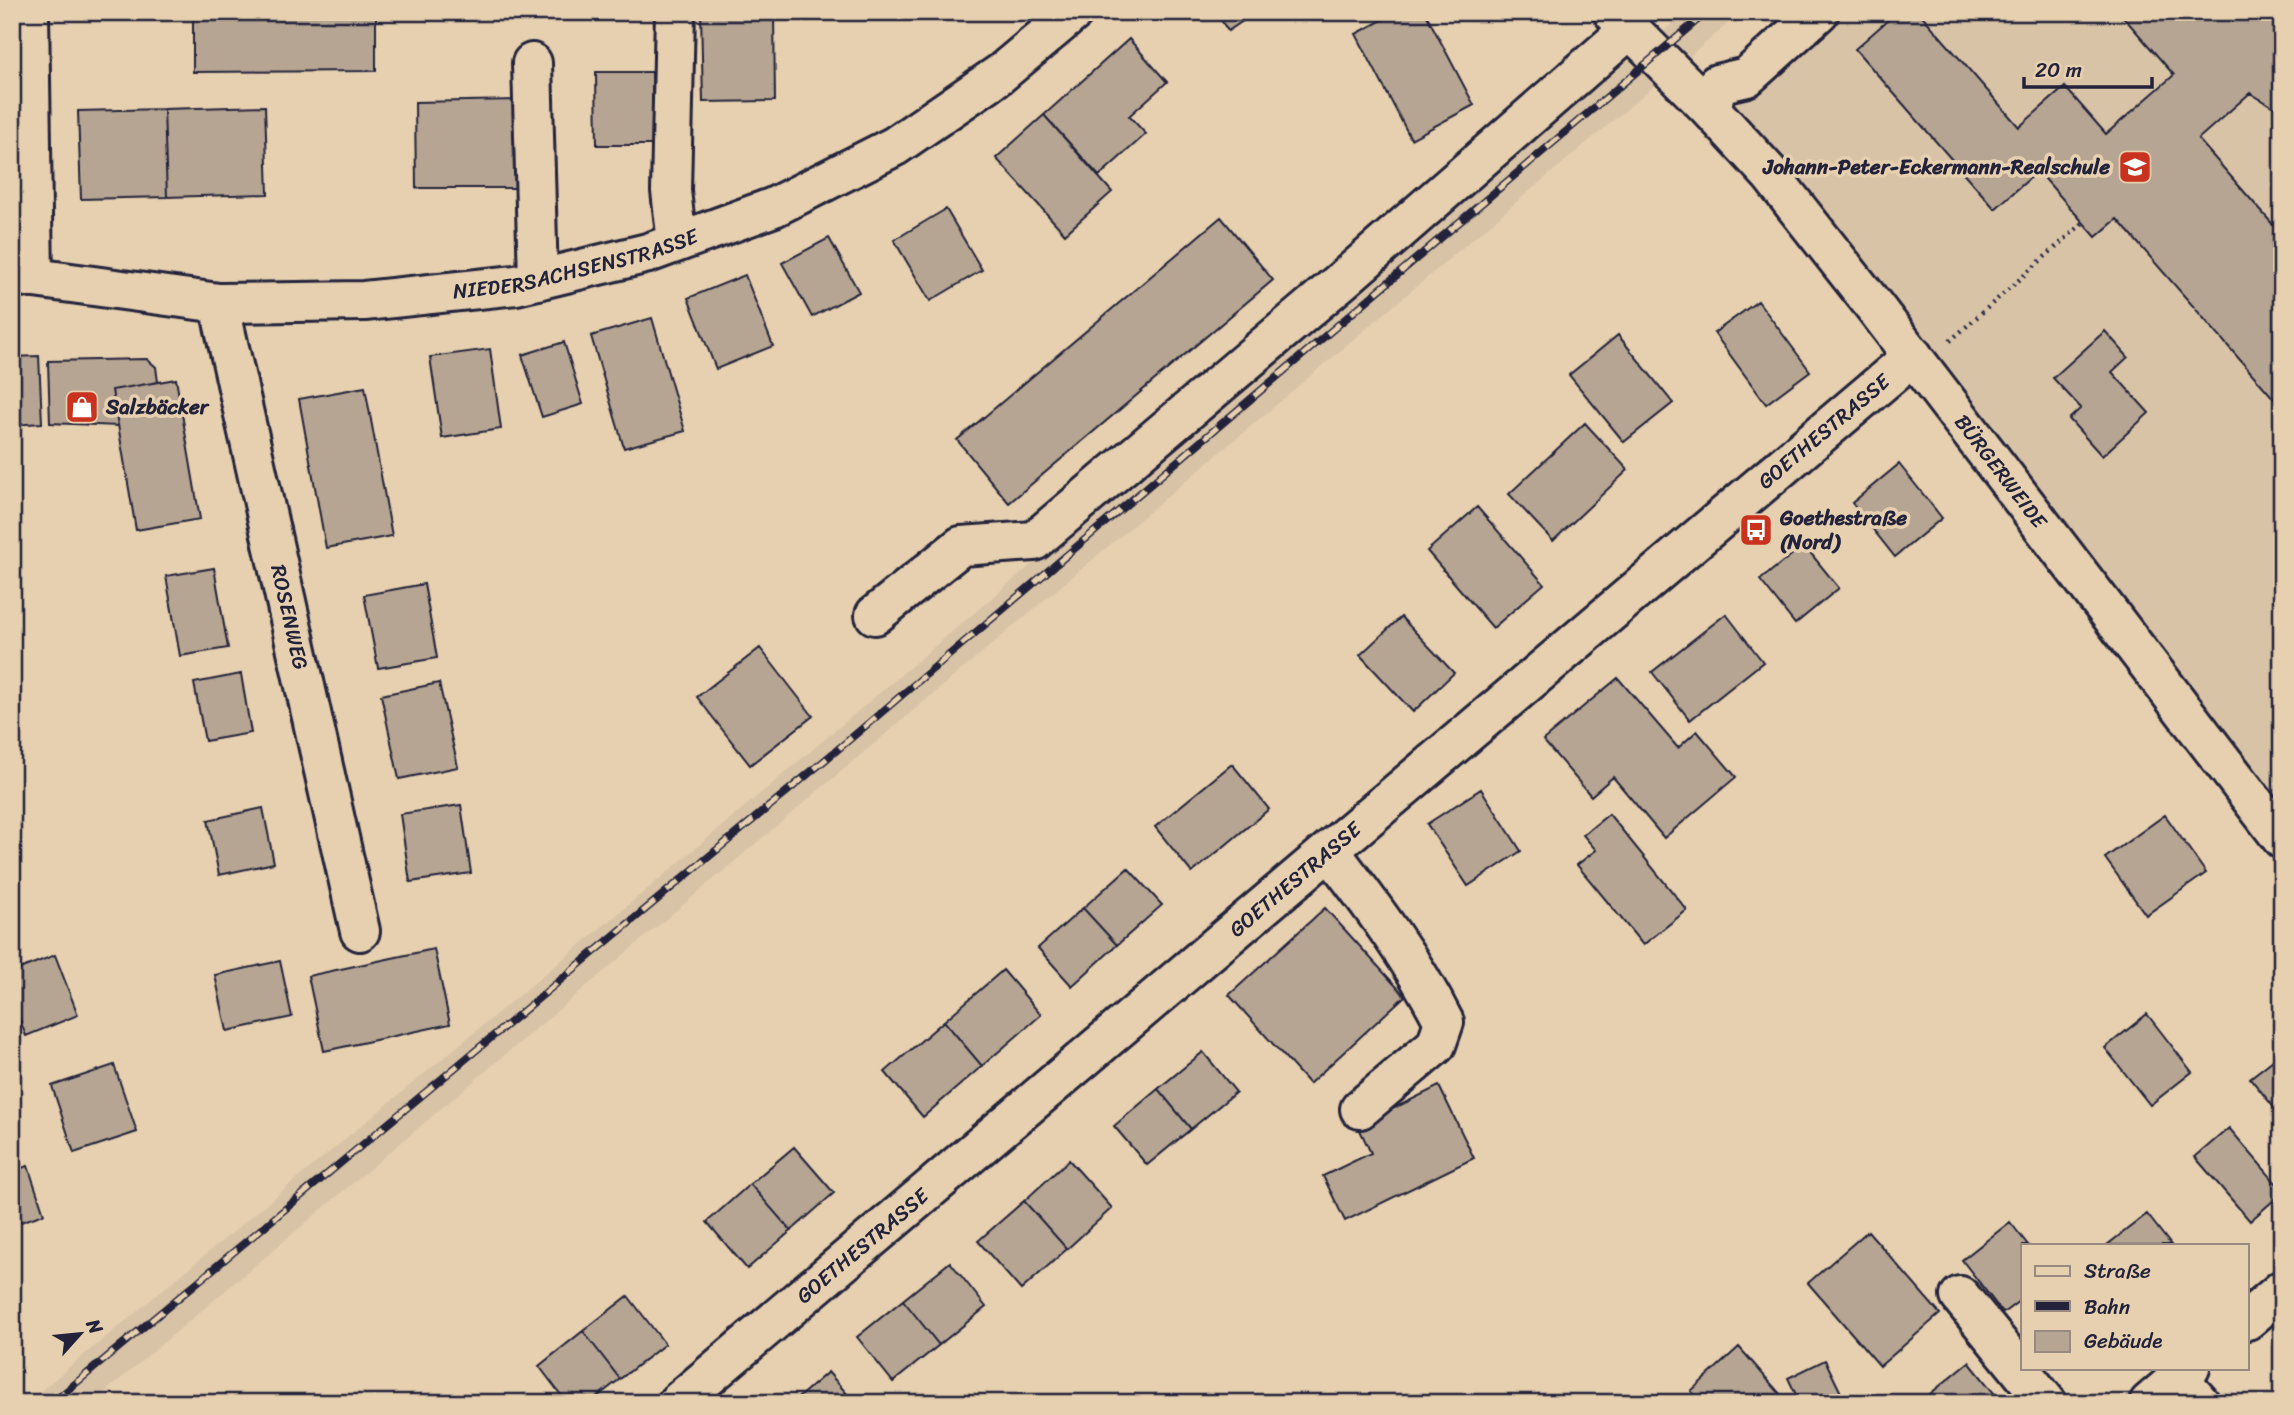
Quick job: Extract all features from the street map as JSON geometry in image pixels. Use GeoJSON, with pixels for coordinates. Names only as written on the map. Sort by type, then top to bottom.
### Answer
{"type":"FeatureCollection","features":[{"type":"Feature","properties":{"kind":"street"},"geometry":{"type":"LineString","coordinates":[[23,277],[29,12]]}},
{"type":"Feature","properties":{"kind":"street"},"geometry":{"type":"LineString","coordinates":[[675,12],[671,191],[677,242]]}},
{"type":"Feature","properties":{"kind":"street","name":"NIEDERSACHSENSTRASSE"},"geometry":{"type":"LineString","coordinates":[[23,277],[219,303],[364,301],[516,285],[648,253],[774,207],[895,146],[1000,74],[1074,12]]}},
{"type":"Feature","properties":{"kind":"street"},"geometry":{"type":"LineString","coordinates":[[1711,110],[1717,84],[1747,77],[1819,12]]}},
{"type":"Feature","properties":{"kind":"street"},"geometry":{"type":"LineString","coordinates":[[875,615],[961,546],[1034,541],[1345,278],[1622,21]]}},
{"type":"Feature","properties":{"kind":"street","name":"BÜRGERWEIDE"},"geometry":{"type":"LineString","coordinates":[[1622,21],[1770,174],[2282,839]]}},
{"type":"Feature","properties":{"kind":"street"},"geometry":{"type":"LineString","coordinates":[[532,63],[538,280]]}},
{"type":"Feature","properties":{"kind":"street","name":"ROSENWEG"},"geometry":{"type":"LineString","coordinates":[[219,303],[360,931]]}},
{"type":"Feature","properties":{"kind":"street","name":"GOETHESTRASSE"},"geometry":{"type":"LineString","coordinates":[[677,1403],[1330,851],[1916,362]]}},
{"type":"Feature","properties":{"kind":"street"},"geometry":{"type":"LineString","coordinates":[[1330,851],[1397,942],[1428,990],[1444,1022],[1436,1045],[1360,1110]]}},
{"type":"Feature","properties":{"kind":"street"},"geometry":{"type":"LineString","coordinates":[[2248,1319],[2282,1290]]}},
{"type":"Feature","properties":{"kind":"street"},"geometry":{"type":"LineString","coordinates":[[1960,1296],[2048,1403]]}},
{"type":"Feature","properties":{"kind":"street"},"geometry":{"type":"LineString","coordinates":[[2149,1403],[2189,1383]]}},
{"type":"Feature","properties":{"kind":"path"},"geometry":{"type":"LineString","coordinates":[[1916,362],[2083,223]]}},
{"type":"Feature","properties":{"kind":"shaded area"},"geometry":{"type":"Polygon","coordinates":[[[1686,12],[1742,12],[92,1403],[26,1403],[632,902],[1686,12]]]}},
{"type":"Feature","properties":{"kind":"shaded area"},"geometry":{"type":"Polygon","coordinates":[[[1819,12],[2282,12],[2282,814],[1874,306],[1717,84],[1819,12]]]}},
{"type":"Feature","properties":{"kind":"building"},"geometry":{"type":"Polygon","coordinates":[[[193,12],[376,12],[376,71],[193,72],[193,12]]]}},
{"type":"Feature","properties":{"kind":"building"},"geometry":{"type":"Polygon","coordinates":[[[701,12],[774,12],[775,101],[703,102],[701,12]]]}},
{"type":"Feature","properties":{"kind":"building"},"geometry":{"type":"Polygon","coordinates":[[[1216,12],[1256,12],[1228,31],[1216,12]]]}},
{"type":"Feature","properties":{"kind":"building"},"geometry":{"type":"Polygon","coordinates":[[[1397,12],[1425,12],[1474,105],[1411,139],[1356,34],[1397,12]]]}},
{"type":"Feature","properties":{"kind":"building"},"geometry":{"type":"Polygon","coordinates":[[[1897,12],[1919,12],[2019,127],[2065,87],[2106,134],[2174,75],[2119,12],[2225,12],[2233,21],[2243,12],[2282,12],[2282,112],[2250,93],[2198,139],[2282,235],[2282,408],[2117,219],[2096,237],[2038,171],[1995,209],[1855,49],[1897,12]]]}},
{"type":"Feature","properties":{"kind":"building"},"geometry":{"type":"Polygon","coordinates":[[[1129,39],[1167,82],[1129,116],[1146,134],[1099,176],[1044,115],[1129,39]]]}},
{"type":"Feature","properties":{"kind":"building"},"geometry":{"type":"Polygon","coordinates":[[[596,72],[652,72],[653,145],[597,145],[596,72]]]}},
{"type":"Feature","properties":{"kind":"building"},"geometry":{"type":"Polygon","coordinates":[[[524,100],[525,188],[416,188],[415,102],[524,100]]]}},
{"type":"Feature","properties":{"kind":"building"},"geometry":{"type":"Polygon","coordinates":[[[265,106],[268,194],[167,197],[164,109],[265,106]]]}},
{"type":"Feature","properties":{"kind":"building"},"geometry":{"type":"Polygon","coordinates":[[[164,109],[167,197],[81,199],[78,111],[164,109]]]}},
{"type":"Feature","properties":{"kind":"building"},"geometry":{"type":"Polygon","coordinates":[[[1044,115],[1112,192],[1065,234],[996,158],[1044,115]]]}},
{"type":"Feature","properties":{"kind":"building"},"geometry":{"type":"Polygon","coordinates":[[[946,209],[982,270],[930,301],[894,240],[946,209]]]}},
{"type":"Feature","properties":{"kind":"building"},"geometry":{"type":"Polygon","coordinates":[[[1221,217],[1273,280],[1009,503],[957,440],[1221,217]]]}},
{"type":"Feature","properties":{"kind":"building"},"geometry":{"type":"Polygon","coordinates":[[[829,238],[859,292],[812,317],[782,263],[829,238]]]}},
{"type":"Feature","properties":{"kind":"building"},"geometry":{"type":"Polygon","coordinates":[[[745,275],[773,346],[716,369],[688,298],[745,275]]]}},
{"type":"Feature","properties":{"kind":"building"},"geometry":{"type":"Polygon","coordinates":[[[1758,301],[1810,371],[1766,404],[1714,333],[1758,301]]]}},
{"type":"Feature","properties":{"kind":"building"},"geometry":{"type":"Polygon","coordinates":[[[652,318],[685,431],[624,448],[591,336],[652,318]]]}},
{"type":"Feature","properties":{"kind":"building"},"geometry":{"type":"Polygon","coordinates":[[[2105,331],[2128,357],[2112,372],[2149,413],[2102,456],[2069,419],[2081,408],[2053,378],[2105,331]]]}},
{"type":"Feature","properties":{"kind":"building"},"geometry":{"type":"Polygon","coordinates":[[[1618,335],[1673,403],[1624,442],[1569,375],[1618,335]]]}},
{"type":"Feature","properties":{"kind":"building"},"geometry":{"type":"Polygon","coordinates":[[[564,342],[583,404],[542,417],[522,355],[564,342]]]}},
{"type":"Feature","properties":{"kind":"building"},"geometry":{"type":"Polygon","coordinates":[[[490,349],[501,429],[442,438],[430,357],[490,349]]]}},
{"type":"Feature","properties":{"kind":"building"},"geometry":{"type":"Polygon","coordinates":[[[39,356],[42,423],[12,425],[12,357],[39,356]]]}},
{"type":"Feature","properties":{"kind":"building","name":"Salzbäcker"},"geometry":{"type":"Polygon","coordinates":[[[147,359],[156,367],[158,382],[112,390],[118,426],[50,423],[48,361],[147,359]]]}},
{"type":"Feature","properties":{"kind":"building"},"geometry":{"type":"Polygon","coordinates":[[[176,379],[200,519],[136,530],[112,390],[176,379]]]}},
{"type":"Feature","properties":{"kind":"building"},"geometry":{"type":"Polygon","coordinates":[[[365,387],[392,536],[326,548],[299,399],[365,387]]]}},
{"type":"Feature","properties":{"kind":"building"},"geometry":{"type":"Polygon","coordinates":[[[1585,423],[1628,470],[1553,541],[1509,494],[1585,423]]]}},
{"type":"Feature","properties":{"kind":"building"},"geometry":{"type":"Polygon","coordinates":[[[1899,464],[1942,518],[1895,557],[1852,503],[1899,464]]]}},
{"type":"Feature","properties":{"kind":"building"},"geometry":{"type":"Polygon","coordinates":[[[1477,507],[1544,584],[1493,628],[1427,551],[1477,507]]]}},
{"type":"Feature","properties":{"kind":"building"},"geometry":{"type":"Polygon","coordinates":[[[1804,545],[1839,588],[1795,624],[1760,580],[1804,545]]]}},
{"type":"Feature","properties":{"kind":"building"},"geometry":{"type":"Polygon","coordinates":[[[214,568],[228,648],[180,656],[166,576],[214,568]]]}},
{"type":"Feature","properties":{"kind":"building"},"geometry":{"type":"Polygon","coordinates":[[[424,584],[437,658],[378,668],[364,595],[424,584]]]}},
{"type":"Feature","properties":{"kind":"building"},"geometry":{"type":"Polygon","coordinates":[[[1726,614],[1763,662],[1690,720],[1652,672],[1726,614]]]}},
{"type":"Feature","properties":{"kind":"building"},"geometry":{"type":"Polygon","coordinates":[[[1401,617],[1454,673],[1413,712],[1360,655],[1401,617]]]}},
{"type":"Feature","properties":{"kind":"building"},"geometry":{"type":"Polygon","coordinates":[[[760,648],[813,716],[750,765],[697,697],[760,648]]]}},
{"type":"Feature","properties":{"kind":"building"},"geometry":{"type":"Polygon","coordinates":[[[241,674],[251,733],[205,741],[194,683],[241,674]]]}},
{"type":"Feature","properties":{"kind":"building"},"geometry":{"type":"Polygon","coordinates":[[[1618,678],[1678,748],[1697,731],[1736,777],[1664,838],[1613,777],[1591,796],[1543,740],[1618,678]]]}},
{"type":"Feature","properties":{"kind":"building"},"geometry":{"type":"Polygon","coordinates":[[[439,683],[458,767],[399,779],[381,695],[439,683]]]}},
{"type":"Feature","properties":{"kind":"building"},"geometry":{"type":"Polygon","coordinates":[[[1232,764],[1269,809],[1192,873],[1155,827],[1232,764]]]}},
{"type":"Feature","properties":{"kind":"building"},"geometry":{"type":"Polygon","coordinates":[[[1481,789],[1521,851],[1468,886],[1427,824],[1481,789]]]}},
{"type":"Feature","properties":{"kind":"building"},"geometry":{"type":"Polygon","coordinates":[[[461,805],[471,873],[410,882],[400,814],[461,805]]]}},
{"type":"Feature","properties":{"kind":"building"},"geometry":{"type":"Polygon","coordinates":[[[263,808],[274,863],[219,875],[208,820],[263,808]]]}},
{"type":"Feature","properties":{"kind":"building"},"geometry":{"type":"Polygon","coordinates":[[[1609,814],[1687,910],[1643,945],[1577,865],[1596,850],[1583,835],[1609,814]]]}},
{"type":"Feature","properties":{"kind":"building"},"geometry":{"type":"Polygon","coordinates":[[[2165,815],[2206,873],[2146,915],[2105,858],[2165,815]]]}},
{"type":"Feature","properties":{"kind":"building"},"geometry":{"type":"Polygon","coordinates":[[[1128,868],[1162,905],[1117,945],[1083,908],[1128,868]]]}},
{"type":"Feature","properties":{"kind":"building"},"geometry":{"type":"Polygon","coordinates":[[[1083,908],[1117,945],[1072,986],[1038,948],[1083,908]]]}},
{"type":"Feature","properties":{"kind":"building"},"geometry":{"type":"Polygon","coordinates":[[[1325,908],[1405,996],[1309,1084],[1229,995],[1325,908]]]}},
{"type":"Feature","properties":{"kind":"building"},"geometry":{"type":"Polygon","coordinates":[[[434,949],[450,1024],[324,1051],[308,976],[434,949]]]}},
{"type":"Feature","properties":{"kind":"building"},"geometry":{"type":"Polygon","coordinates":[[[55,955],[78,1015],[26,1036],[12,999],[12,972],[55,955]]]}},
{"type":"Feature","properties":{"kind":"building"},"geometry":{"type":"Polygon","coordinates":[[[280,961],[292,1017],[227,1031],[215,975],[280,961]]]}},
{"type":"Feature","properties":{"kind":"building"},"geometry":{"type":"Polygon","coordinates":[[[1003,970],[1041,1015],[982,1066],[944,1021],[1003,970]]]}},
{"type":"Feature","properties":{"kind":"building"},"geometry":{"type":"Polygon","coordinates":[[[2147,1014],[2192,1072],[2150,1105],[2105,1048],[2147,1014]]]}},
{"type":"Feature","properties":{"kind":"building"},"geometry":{"type":"Polygon","coordinates":[[[944,1021],[982,1066],[923,1117],[885,1072],[944,1021]]]}},
{"type":"Feature","properties":{"kind":"building"},"geometry":{"type":"Polygon","coordinates":[[[1203,1052],[1236,1092],[1191,1129],[1158,1089],[1203,1052]]]}},
{"type":"Feature","properties":{"kind":"building"},"geometry":{"type":"Polygon","coordinates":[[[2282,1053],[2282,1105],[2276,1110],[2250,1078],[2282,1053]]]}},
{"type":"Feature","properties":{"kind":"building"},"geometry":{"type":"Polygon","coordinates":[[[114,1065],[137,1132],[74,1153],[52,1086],[114,1065]]]}},
{"type":"Feature","properties":{"kind":"building"},"geometry":{"type":"Polygon","coordinates":[[[1439,1086],[1474,1158],[1345,1221],[1323,1176],[1371,1153],[1358,1126],[1439,1086]]]}},
{"type":"Feature","properties":{"kind":"building"},"geometry":{"type":"Polygon","coordinates":[[[1158,1089],[1191,1129],[1147,1165],[1114,1126],[1158,1089]]]}},
{"type":"Feature","properties":{"kind":"building"},"geometry":{"type":"Polygon","coordinates":[[[2229,1128],[2282,1190],[2282,1193],[2250,1221],[2195,1157],[2229,1128]]]}},
{"type":"Feature","properties":{"kind":"building"},"geometry":{"type":"Polygon","coordinates":[[[794,1147],[834,1193],[791,1231],[750,1184],[794,1147]]]}},
{"type":"Feature","properties":{"kind":"building"},"geometry":{"type":"Polygon","coordinates":[[[1069,1160],[1112,1208],[1067,1249],[1024,1201],[1069,1160]]]}},
{"type":"Feature","properties":{"kind":"building"},"geometry":{"type":"Polygon","coordinates":[[[28,1166],[44,1214],[12,1225],[12,1171],[28,1166]]]}},
{"type":"Feature","properties":{"kind":"building"},"geometry":{"type":"Polygon","coordinates":[[[750,1184],[791,1231],[747,1269],[707,1222],[750,1184]]]}},
{"type":"Feature","properties":{"kind":"building"},"geometry":{"type":"Polygon","coordinates":[[[1024,1201],[1067,1249],[1021,1290],[978,1241],[1024,1201]]]}},
{"type":"Feature","properties":{"kind":"building"},"geometry":{"type":"Polygon","coordinates":[[[2147,1214],[2170,1244],[2108,1244],[2147,1214]]]}},
{"type":"Feature","properties":{"kind":"building"},"geometry":{"type":"Polygon","coordinates":[[[2010,1222],[2027,1244],[2021,1244],[2021,1300],[2003,1313],[1962,1260],[2010,1222]]]}},
{"type":"Feature","properties":{"kind":"building"},"geometry":{"type":"Polygon","coordinates":[[[1868,1231],[1940,1314],[1880,1366],[1808,1283],[1868,1231]]]}},
{"type":"Feature","properties":{"kind":"building"},"geometry":{"type":"Polygon","coordinates":[[[950,1262],[986,1307],[939,1345],[903,1300],[950,1262]]]}},
{"type":"Feature","properties":{"kind":"building"},"geometry":{"type":"Polygon","coordinates":[[[628,1296],[665,1344],[620,1379],[583,1331],[628,1296]]]}},
{"type":"Feature","properties":{"kind":"building"},"geometry":{"type":"Polygon","coordinates":[[[903,1300],[939,1345],[893,1382],[857,1337],[903,1300]]]}},
{"type":"Feature","properties":{"kind":"building"},"geometry":{"type":"Polygon","coordinates":[[[583,1331],[620,1379],[589,1403],[567,1403],[539,1366],[583,1331]]]}},
{"type":"Feature","properties":{"kind":"building"},"geometry":{"type":"Polygon","coordinates":[[[1739,1347],[1788,1403],[1701,1403],[1691,1391],[1739,1347]]]}},
{"type":"Feature","properties":{"kind":"building"},"geometry":{"type":"Polygon","coordinates":[[[1825,1360],[1846,1403],[1800,1403],[1788,1378],[1825,1360]]]}},
{"type":"Feature","properties":{"kind":"building"},"geometry":{"type":"Polygon","coordinates":[[[1969,1362],[2002,1403],[1919,1403],[1969,1362]]]}},
{"type":"Feature","properties":{"kind":"building"},"geometry":{"type":"Polygon","coordinates":[[[828,1372],[855,1403],[792,1403],[828,1372]]]}},
{"type":"Feature","properties":{"kind":"railway"},"geometry":{"type":"LineString","coordinates":[[52,1403],[837,750],[1707,12]]}},
{"type":"Feature","properties":{"kind":"place","name":"Johann-Peter-Eckermann-Realschule"},"geometry":{"type":"Point","coordinates":[2135,167]}},
{"type":"Feature","properties":{"kind":"place","name":"Salzbäcker"},"geometry":{"type":"Point","coordinates":[82,407]}},
{"type":"Feature","properties":{"kind":"place","name":"Goethestraße (Nord)"},"geometry":{"type":"Point","coordinates":[1756,530]}}]}
